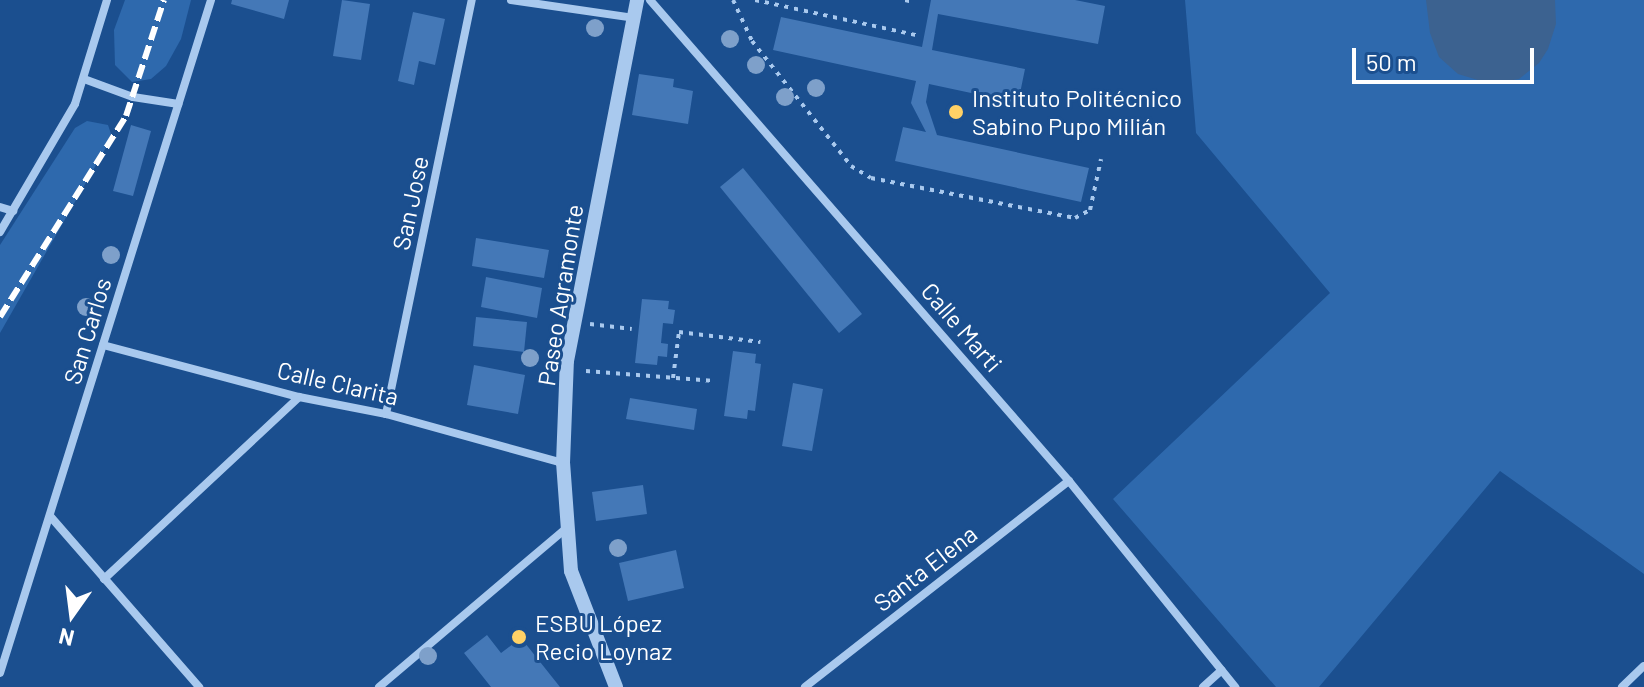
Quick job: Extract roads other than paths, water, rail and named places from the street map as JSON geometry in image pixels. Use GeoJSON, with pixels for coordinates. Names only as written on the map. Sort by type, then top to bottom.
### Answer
{"type":"FeatureCollection","features":[{"type":"Feature","properties":{"kind":"street"},"geometry":{"type":"LineString","coordinates":[[0,232],[75,104],[107,0]]}},
{"type":"Feature","properties":{"kind":"street","name":"San Carlos"},"geometry":{"type":"LineString","coordinates":[[0,673],[211,0]]}},
{"type":"Feature","properties":{"kind":"street","name":"San Jose"},"geometry":{"type":"LineString","coordinates":[[386,414],[472,0]]}},
{"type":"Feature","properties":{"kind":"street"},"geometry":{"type":"LineString","coordinates":[[511,0],[634,18]]}},
{"type":"Feature","properties":{"kind":"street","name":"Paseo Agramonte"},"geometry":{"type":"LineString","coordinates":[[616,687],[571,571],[565,529],[563,463],[566,370],[573,322],[637,0]]}},
{"type":"Feature","properties":{"kind":"street","name":"Calle Marti"},"geometry":{"type":"LineString","coordinates":[[650,0],[1069,481],[1235,687]]}},
{"type":"Feature","properties":{"kind":"street"},"geometry":{"type":"LineString","coordinates":[[84,79],[133,97],[178,104]]}},
{"type":"Feature","properties":{"kind":"street"},"geometry":{"type":"LineString","coordinates":[[0,207],[13,211]]}},
{"type":"Feature","properties":{"kind":"street","name":"Calle Clarita"},"geometry":{"type":"LineString","coordinates":[[103,345],[299,397],[386,414],[563,463]]}},
{"type":"Feature","properties":{"kind":"street"},"geometry":{"type":"LineString","coordinates":[[104,579],[299,397]]}},
{"type":"Feature","properties":{"kind":"street","name":"Santa Elena"},"geometry":{"type":"LineString","coordinates":[[805,687],[1069,481]]}},
{"type":"Feature","properties":{"kind":"street"},"geometry":{"type":"LineString","coordinates":[[50,516],[199,687]]}},
{"type":"Feature","properties":{"kind":"street"},"geometry":{"type":"LineString","coordinates":[[379,687],[565,529]]}},
{"type":"Feature","properties":{"kind":"street"},"geometry":{"type":"LineString","coordinates":[[1622,687],[1644,666]]}},
{"type":"Feature","properties":{"kind":"street"},"geometry":{"type":"LineString","coordinates":[[1203,687],[1222,670]]}},
{"type":"Feature","properties":{"kind":"railway"},"geometry":{"type":"LineString","coordinates":[[0,317],[126,116],[164,0]]}},
{"type":"Feature","properties":{"kind":"place","name":"Instituto Politécnico Sabino Pupo Milián"},"geometry":{"type":"Point","coordinates":[956,112]}},
{"type":"Feature","properties":{"kind":"place","name":"ESBU López Recio Loynaz"},"geometry":{"type":"Point","coordinates":[519,637]}}]}
